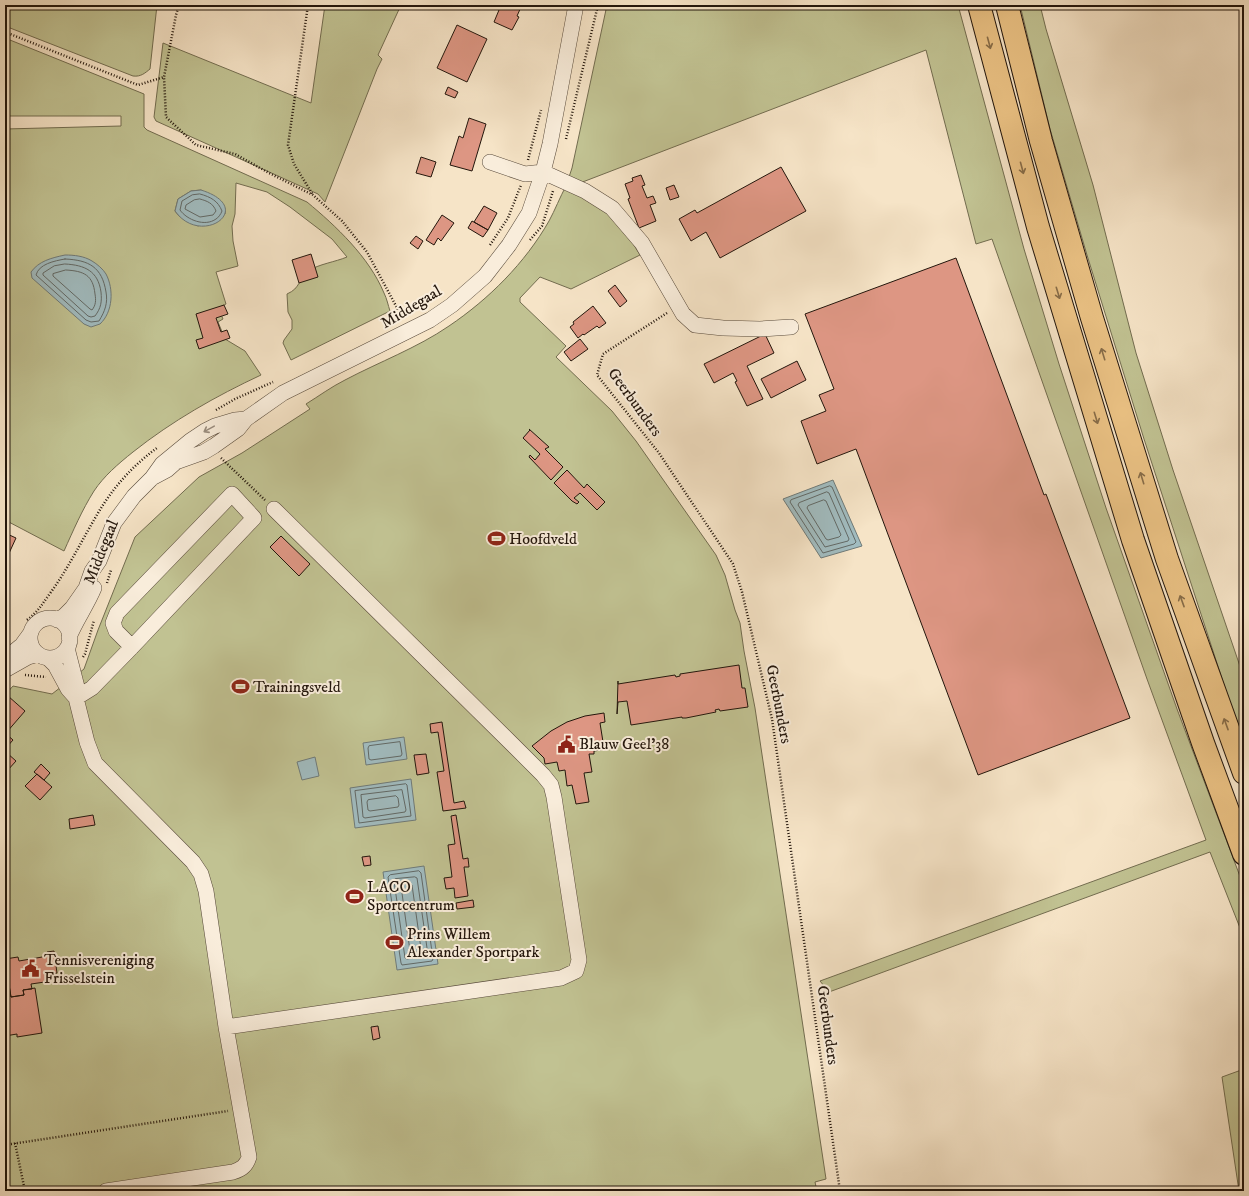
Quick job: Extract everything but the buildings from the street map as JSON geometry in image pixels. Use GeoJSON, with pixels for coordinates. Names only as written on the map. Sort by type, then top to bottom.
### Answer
{"type":"FeatureCollection","features":[{"type":"Feature","properties":{"kind":"highway"},"geometry":{"type":"LineString","coordinates":[[979,5],[1038,227],[1133,540],[1203,743],[1244,854]]}},
{"type":"Feature","properties":{"kind":"highway"},"geometry":{"type":"LineString","coordinates":[[1007,5],[1041,141],[1092,318],[1167,559],[1244,773]]}},
{"type":"Feature","properties":{"kind":"street","name":"Middegaal"},"geometry":{"type":"LineString","coordinates":[[152,478],[167,470],[176,462],[204,452],[214,446],[238,429],[246,419],[283,393],[430,320],[452,305],[485,276],[509,245],[529,213],[543,172],[550,144],[576,5]]}},
{"type":"Feature","properties":{"kind":"street"},"geometry":{"type":"LineString","coordinates":[[490,162],[525,174],[543,172],[585,191],[612,208],[642,243],[683,314],[695,325],[723,328],[760,329],[791,327]]}},
{"type":"Feature","properties":{"kind":"street","name":"Middegaal"},"geometry":{"type":"LineString","coordinates":[[68,643],[74,626],[85,609],[99,574],[106,563],[114,523],[134,496],[152,478],[162,464],[190,441],[205,431],[222,424],[235,420],[246,419]]}},
{"type":"Feature","properties":{"kind":"street"},"geometry":{"type":"LineString","coordinates":[[76,698],[92,688],[132,647],[254,518],[232,494],[117,613],[113,623],[116,631],[132,647]]}},
{"type":"Feature","properties":{"kind":"street"},"geometry":{"type":"LineString","coordinates":[[226,1027],[562,978],[576,970],[579,960],[551,785],[515,747],[274,509]]}},
{"type":"Feature","properties":{"kind":"street","name":"Middegaal"},"geometry":{"type":"LineString","coordinates":[[57,620],[64,616],[72,608],[86,588],[92,572],[106,563]]}},
{"type":"Feature","properties":{"kind":"street"},"geometry":{"type":"LineString","coordinates":[[5,659],[22,645],[38,622],[47,618],[57,620],[66,627],[68,643],[66,673]]}},
{"type":"Feature","properties":{"kind":"street"},"geometry":{"type":"LineString","coordinates":[[30,634],[32,648],[66,673],[77,687],[76,698],[87,742],[95,763],[193,862],[201,874],[206,891],[226,1027],[249,1157],[247,1164],[241,1169],[233,1172],[106,1191]]}},
{"type":"Feature","properties":{"kind":"street"},"geometry":{"type":"LineString","coordinates":[[5,670],[28,657],[58,656],[68,643]]}},
{"type":"Feature","properties":{"kind":"path"},"geometry":{"type":"LineString","coordinates":[[179,5],[164,76],[166,117],[196,145],[235,154],[268,173],[313,195],[342,221],[367,252],[405,321]]}},
{"type":"Feature","properties":{"kind":"path"},"geometry":{"type":"LineString","coordinates":[[308,5],[288,145],[294,164],[313,195]]}},
{"type":"Feature","properties":{"kind":"path"},"geometry":{"type":"LineString","coordinates":[[566,142],[598,5]]}},
{"type":"Feature","properties":{"kind":"path"},"geometry":{"type":"LineString","coordinates":[[5,32],[138,85],[164,76]]}},
{"type":"Feature","properties":{"kind":"path"},"geometry":{"type":"LineString","coordinates":[[488,248],[508,218],[525,174]]}},
{"type":"Feature","properties":{"kind":"path","name":"Geerbunders"},"geometry":{"type":"LineString","coordinates":[[678,306],[603,354],[597,375],[659,453],[733,564],[742,592],[772,719],[840,1191]]}},
{"type":"Feature","properties":{"kind":"path"},"geometry":{"type":"LineString","coordinates":[[214,446],[218,455],[274,509]]}},
{"type":"Feature","properties":{"kind":"path","name":"Middegaal"},"geometry":{"type":"LineString","coordinates":[[105,588],[106,563]]}},
{"type":"Feature","properties":{"kind":"path"},"geometry":{"type":"LineString","coordinates":[[22,676],[28,674],[51,678],[66,673],[78,664],[85,654],[95,617]]}},
{"type":"Feature","properties":{"kind":"path"},"geometry":{"type":"LineString","coordinates":[[5,1145],[241,1110]]}},
{"type":"Feature","properties":{"kind":"path"},"geometry":{"type":"LineString","coordinates":[[15,1143],[25,1191]]}},
{"type":"Feature","properties":{"kind":"green space"},"geometry":{"type":"Polygon","coordinates":[[[5,5],[157,5],[150,69],[141,75],[133,76],[5,26],[5,5]]]}},
{"type":"Feature","properties":{"kind":"green space"},"geometry":{"type":"Polygon","coordinates":[[[325,5],[401,5],[378,55],[382,59],[325,202],[318,194],[156,121],[154,117],[163,43],[311,103],[325,5]]]}},
{"type":"Feature","properties":{"kind":"green space"},"geometry":{"type":"Polygon","coordinates":[[[607,5],[958,5],[1024,249],[1059,364],[1106,508],[1177,709],[1244,887],[1244,938],[1210,852],[829,992],[820,981],[1206,840],[1147,679],[992,239],[976,244],[926,50],[580,183],[569,177],[607,5]]]}},
{"type":"Feature","properties":{"kind":"green space"},"geometry":{"type":"Polygon","coordinates":[[[1020,5],[1040,5],[1093,185],[1136,353],[1173,470],[1244,678],[1244,741],[1227,694],[1144,439],[1087,255],[1050,129],[1020,5]]]}},
{"type":"Feature","properties":{"kind":"green space"},"geometry":{"type":"Polygon","coordinates":[[[5,38],[144,94],[144,127],[147,130],[307,202],[318,211],[351,243],[370,267],[385,295],[390,311],[291,360],[283,343],[292,329],[292,320],[288,312],[287,294],[295,289],[302,277],[308,271],[347,257],[332,239],[290,207],[267,192],[236,183],[235,214],[232,226],[233,241],[238,266],[216,272],[226,304],[218,308],[223,319],[218,322],[225,339],[245,351],[261,375],[211,400],[163,430],[117,466],[102,480],[94,491],[64,551],[5,520],[5,129],[121,126],[121,116],[5,116],[5,38]],[[201,190],[191,191],[178,199],[175,211],[179,216],[198,226],[225,214],[224,206],[221,203],[201,190]]]}},
{"type":"Feature","properties":{"kind":"green space","name":"Prins Willem Alexander Sportpark"},"geometry":{"type":"Polygon","coordinates":[[[566,186],[608,212],[621,224],[640,255],[571,289],[540,277],[520,298],[520,302],[566,346],[556,357],[612,411],[636,441],[716,555],[725,575],[740,623],[755,708],[826,1179],[815,1182],[817,1191],[5,1191],[5,695],[13,686],[52,694],[84,669],[135,537],[199,477],[242,453],[310,409],[306,404],[358,373],[437,334],[478,304],[505,279],[529,251],[549,221],[566,186]]]}},
{"type":"Feature","properties":{"kind":"green space"},"geometry":{"type":"Polygon","coordinates":[[[1244,1069],[1244,1191],[1239,1191],[1222,1077],[1244,1069]]]}},
{"type":"Feature","properties":{"kind":"water"},"geometry":{"type":"Polygon","coordinates":[[[201,190],[217,198],[225,206],[225,214],[219,221],[210,225],[198,226],[186,221],[175,211],[178,199],[191,191],[201,190]]]}},
{"type":"Feature","properties":{"kind":"water"},"geometry":{"type":"Polygon","coordinates":[[[65,255],[79,256],[89,259],[100,267],[106,274],[109,280],[111,300],[108,313],[100,324],[91,327],[84,324],[32,278],[31,272],[38,265],[50,259],[65,255]]]}},
{"type":"Feature","properties":{"kind":"water"},"geometry":{"type":"Polygon","coordinates":[[[833,480],[862,546],[821,558],[783,499],[833,480]]]}},
{"type":"Feature","properties":{"kind":"water"},"geometry":{"type":"Polygon","coordinates":[[[404,737],[407,759],[366,765],[363,743],[404,737]]]}},
{"type":"Feature","properties":{"kind":"water"},"geometry":{"type":"Polygon","coordinates":[[[315,757],[319,776],[302,780],[297,762],[315,757]]]}},
{"type":"Feature","properties":{"kind":"water"},"geometry":{"type":"Polygon","coordinates":[[[411,779],[416,820],[355,828],[350,788],[411,779]]]}},
{"type":"Feature","properties":{"kind":"water"},"geometry":{"type":"Polygon","coordinates":[[[424,866],[438,964],[397,970],[383,872],[424,866]]]}},
{"type":"Feature","properties":{"kind":"place","name":"Hoofdveld"},"geometry":{"type":"Point","coordinates":[496,539]}},
{"type":"Feature","properties":{"kind":"place","name":"Trainingsveld"},"geometry":{"type":"Point","coordinates":[240,687]}},
{"type":"Feature","properties":{"kind":"place","name":"Blauw Geel'38"},"geometry":{"type":"Point","coordinates":[566,744]}},
{"type":"Feature","properties":{"kind":"place","name":"LACO Sportcentrum"},"geometry":{"type":"Point","coordinates":[354,896]}},
{"type":"Feature","properties":{"kind":"place","name":"Prins Willem Alexander Sportpark"},"geometry":{"type":"Point","coordinates":[394,943]}},
{"type":"Feature","properties":{"kind":"place","name":"Tennisvereniging Frisselstein"},"geometry":{"type":"Point","coordinates":[31,969]}}]}
